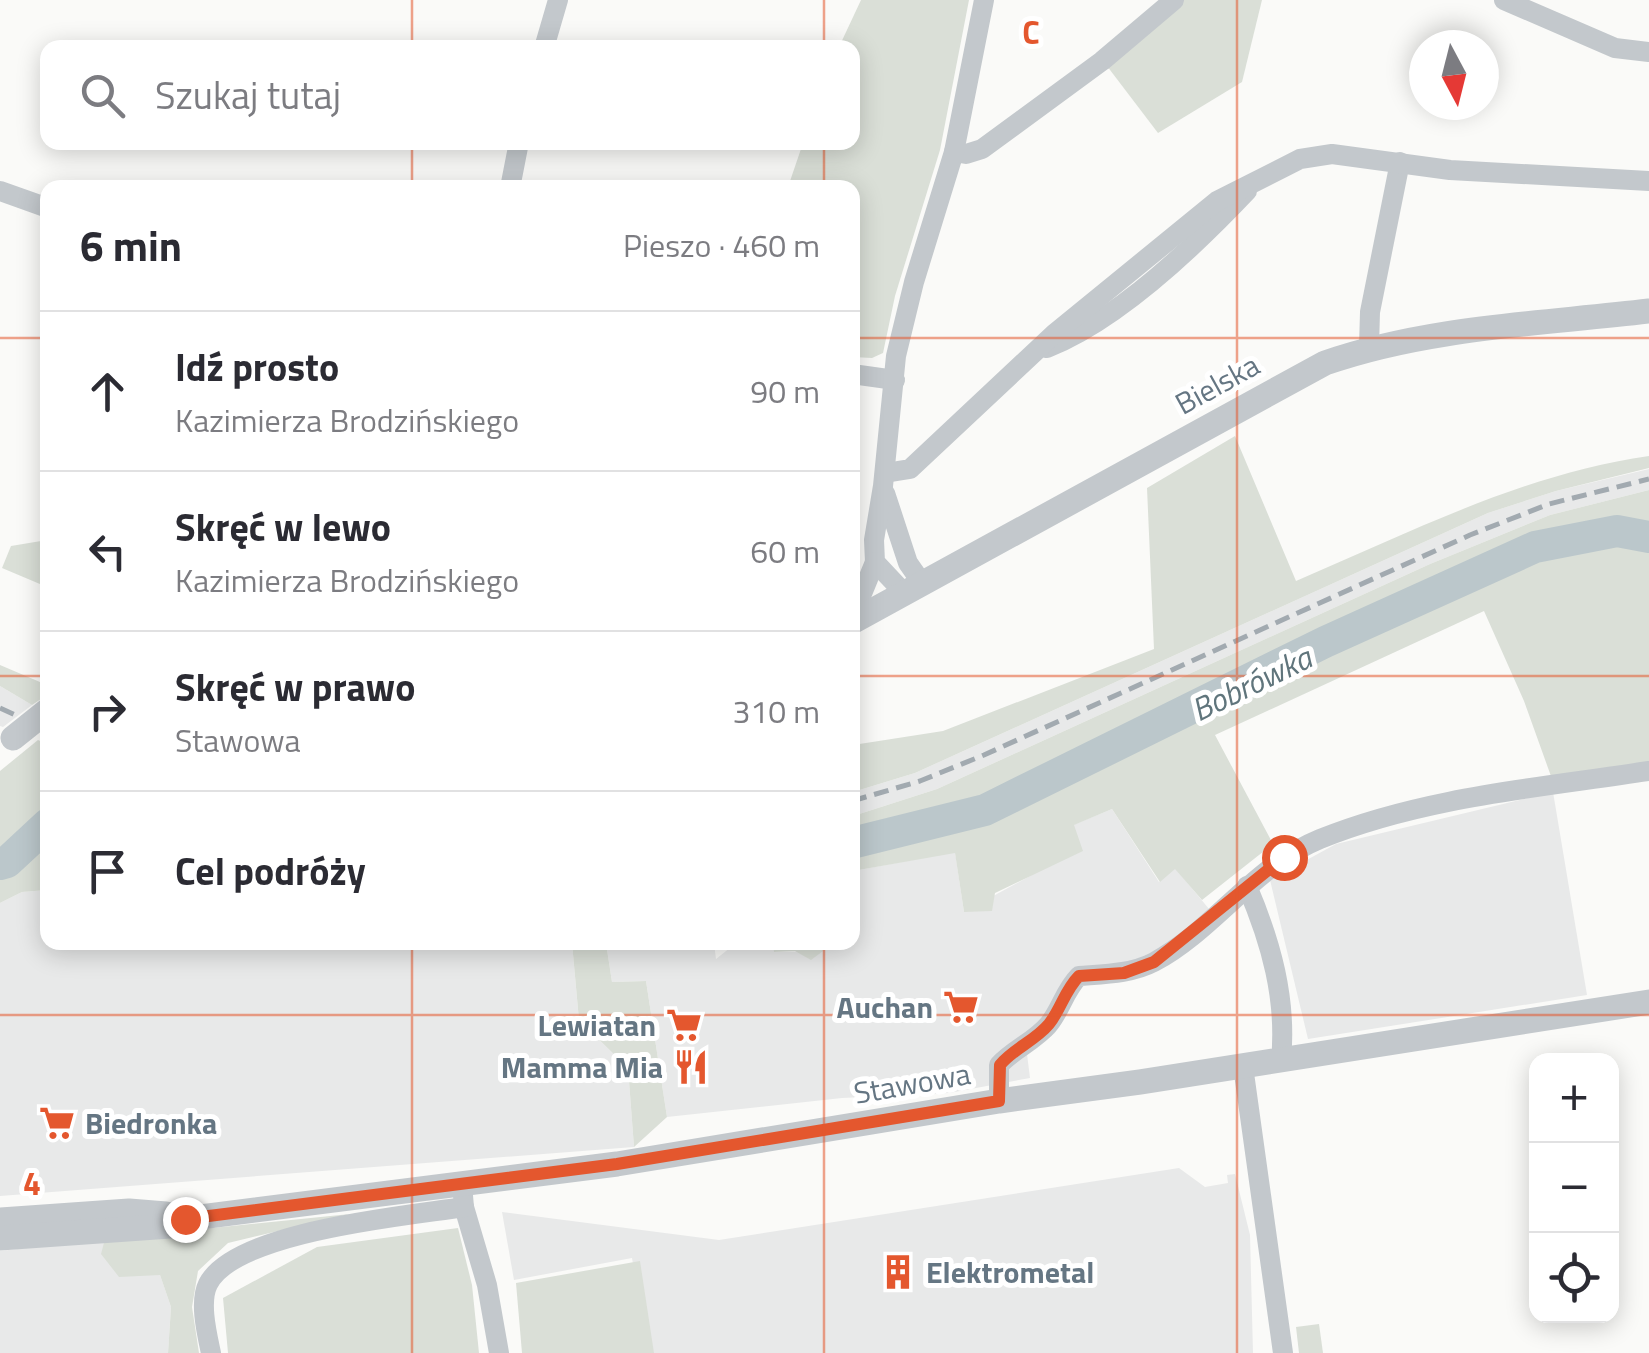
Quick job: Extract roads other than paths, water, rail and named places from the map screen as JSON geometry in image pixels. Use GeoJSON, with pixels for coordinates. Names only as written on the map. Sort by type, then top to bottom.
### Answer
{"type":"FeatureCollection","features":[{"type":"Feature","properties":{"kind":"street"},"geometry":{"type":"LineString","coordinates":[[546,40],[558,0]]}},
{"type":"Feature","properties":{"kind":"street"},"geometry":{"type":"LineString","coordinates":[[860,601],[876,562],[874,540],[896,356],[954,152],[984,0]]}},
{"type":"Feature","properties":{"kind":"street"},"geometry":{"type":"LineString","coordinates":[[954,152],[966,154],[982,149],[1102,61],[1174,0]]}},
{"type":"Feature","properties":{"kind":"street"},"geometry":{"type":"LineString","coordinates":[[1504,0],[1615,48],[1649,52]]}},
{"type":"Feature","properties":{"kind":"street"},"geometry":{"type":"LineString","coordinates":[[512,180],[517,150]]}},
{"type":"Feature","properties":{"kind":"street"},"geometry":{"type":"LineString","coordinates":[[884,480],[910,469],[1036,353],[1217,201],[1300,159],[1332,154],[1450,170],[1649,181]]}},
{"type":"Feature","properties":{"kind":"street"},"geometry":{"type":"LineString","coordinates":[[1370,348],[1370,312],[1400,162]]}},
{"type":"Feature","properties":{"kind":"street"},"geometry":{"type":"LineString","coordinates":[[0,191],[40,205]]}},
{"type":"Feature","properties":{"kind":"street","name":"Bielska"},"geometry":{"type":"LineString","coordinates":[[860,616],[1325,363],[1415,338],[1649,310]]}},
{"type":"Feature","properties":{"kind":"street"},"geometry":{"type":"LineString","coordinates":[[860,375],[895,380]]}},
{"type":"Feature","properties":{"kind":"street"},"geometry":{"type":"LineString","coordinates":[[884,480],[913,588]]}},
{"type":"Feature","properties":{"kind":"street"},"geometry":{"type":"LineString","coordinates":[[876,562],[913,588]]}},
{"type":"Feature","properties":{"kind":"street"},"geometry":{"type":"LineString","coordinates":[[6,744],[40,716]]}},
{"type":"Feature","properties":{"kind":"street"},"geometry":{"type":"LineString","coordinates":[[999,1101],[1000,1065],[1011,1052],[1046,1028],[1067,988],[1079,976],[1124,973],[1154,962],[1284,857],[1380,818],[1466,797],[1649,771]]}},
{"type":"Feature","properties":{"kind":"street"},"geometry":{"type":"LineString","coordinates":[[1248,886],[1280,989],[1284,1024],[1280,1060]]}},
{"type":"Feature","properties":{"kind":"street","name":"Stawowa"},"geometry":{"type":"LineString","coordinates":[[0,1220],[130,1211],[185,1219],[463,1196],[617,1164],[999,1101],[1649,1002]]}},
{"type":"Feature","properties":{"kind":"street"},"geometry":{"type":"LineString","coordinates":[[1243,1066],[1283,1353]]}},
{"type":"Feature","properties":{"kind":"street"},"geometry":{"type":"LineString","coordinates":[[210,1353],[206,1286],[225,1263],[306,1232],[463,1196],[487,1285],[499,1353]]}},
{"type":"Feature","properties":{"kind":"street","name":"Stawowa"},"geometry":{"type":"LineString","coordinates":[[0,1238],[170,1226],[185,1219]]}},
{"type":"Feature","properties":{"kind":"waterway","name":"Bobrówka"},"geometry":{"type":"LineString","coordinates":[[860,841],[985,810],[1325,642],[1535,547],[1617,531],[1649,537]]}},
{"type":"Feature","properties":{"kind":"waterway","name":"Bobrówka"},"geometry":{"type":"LineString","coordinates":[[0,864],[40,831]]}},
{"type":"Feature","properties":{"kind":"railway"},"geometry":{"type":"LineString","coordinates":[[860,799],[920,781],[984,755],[1470,535],[1549,504],[1649,479]]}},
{"type":"Feature","properties":{"kind":"railway"},"geometry":{"type":"LineString","coordinates":[[0,708],[40,726]]}},
{"type":"Feature","properties":{"kind":"place","name":"Auchan"},"geometry":{"type":"Point","coordinates":[961,1007]}},
{"type":"Feature","properties":{"kind":"place","name":"Lewiatan"},"geometry":{"type":"Point","coordinates":[684,1025]}},
{"type":"Feature","properties":{"kind":"place","name":"Mamma Mia"},"geometry":{"type":"Point","coordinates":[691,1067]}},
{"type":"Feature","properties":{"kind":"place","name":"Biedronka"},"geometry":{"type":"Point","coordinates":[57,1123]}},
{"type":"Feature","properties":{"kind":"place","name":"Elektrometal"},"geometry":{"type":"Point","coordinates":[898,1272]}}]}
